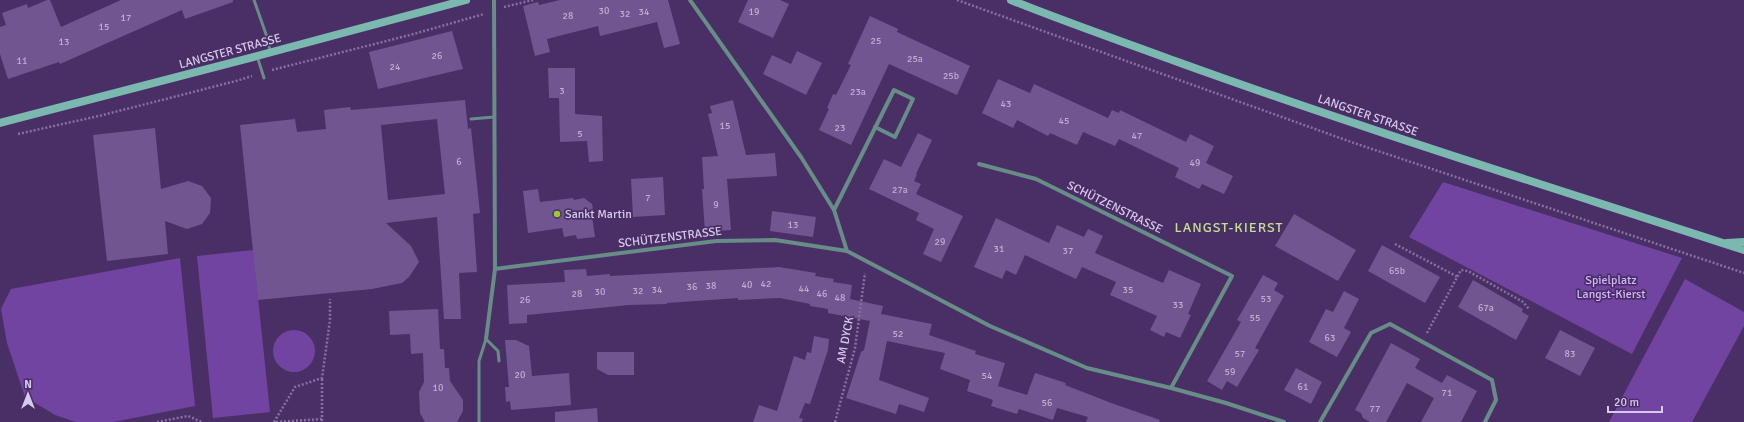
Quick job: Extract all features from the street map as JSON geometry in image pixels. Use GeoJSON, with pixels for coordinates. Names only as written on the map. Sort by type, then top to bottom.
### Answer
{"type":"FeatureCollection","features":[{"type":"Feature","properties":{"kind":"street","name":"LANGSTER STRASSE"},"geometry":{"type":"LineString","coordinates":[[0,123],[270,53],[466,0]]}},
{"type":"Feature","properties":{"kind":"street"},"geometry":{"type":"LineString","coordinates":[[486,339],[494,269],[494,0]]}},
{"type":"Feature","properties":{"kind":"street"},"geometry":{"type":"LineString","coordinates":[[690,0],[801,157],[834,210],[848,251]]}},
{"type":"Feature","properties":{"kind":"street","name":"LANGSTER STRASSE"},"geometry":{"type":"LineString","coordinates":[[1011,0],[1245,86],[1490,169],[1744,250]]}},
{"type":"Feature","properties":{"kind":"street"},"geometry":{"type":"LineString","coordinates":[[834,210],[875,127],[894,90],[913,99],[894,137],[875,127]]}},
{"type":"Feature","properties":{"kind":"street","name":"SCHÜTZENSTRASSE"},"geometry":{"type":"LineString","coordinates":[[979,164],[1036,179],[1232,276],[1172,388]]}},
{"type":"Feature","properties":{"kind":"street","name":"SCHÜTZENSTRASSE"},"geometry":{"type":"LineString","coordinates":[[494,269],[716,241],[775,240],[848,251],[990,326],[1087,368],[1172,388],[1226,403],[1284,422]]}},
{"type":"Feature","properties":{"kind":"street","name":"LANGSTER STRASSE"},"geometry":{"type":"LineString","coordinates":[[1721,243],[1744,242]]}},
{"type":"Feature","properties":{"kind":"street"},"geometry":{"type":"LineString","coordinates":[[1320,422],[1371,333],[1390,324],[1422,340],[1492,380],[1496,400],[1485,422]]}},
{"type":"Feature","properties":{"kind":"lane"},"geometry":{"type":"LineString","coordinates":[[254,0],[267,36],[270,53]]}},
{"type":"Feature","properties":{"kind":"lane"},"geometry":{"type":"LineString","coordinates":[[258,56],[264,78]]}},
{"type":"Feature","properties":{"kind":"lane"},"geometry":{"type":"LineString","coordinates":[[471,119],[494,117]]}},
{"type":"Feature","properties":{"kind":"lane"},"geometry":{"type":"LineString","coordinates":[[479,422],[479,361],[486,339],[498,351],[499,361]]}},
{"type":"Feature","properties":{"kind":"path"},"geometry":{"type":"LineString","coordinates":[[956,0],[1354,143],[1744,273]]}},
{"type":"Feature","properties":{"kind":"path"},"geometry":{"type":"LineString","coordinates":[[1394,244],[1458,276]]}},
{"type":"Feature","properties":{"kind":"path","name":"AM DYCK"},"geometry":{"type":"LineString","coordinates":[[835,422],[855,348],[867,260]]}},
{"type":"Feature","properties":{"kind":"path"},"geometry":{"type":"LineString","coordinates":[[1422,340],[1461,270],[1468,271],[1523,302],[1529,309]]}},
{"type":"Feature","properties":{"kind":"path"},"geometry":{"type":"LineString","coordinates":[[275,422],[322,420],[322,378],[330,320],[330,298]]}},
{"type":"Feature","properties":{"kind":"path"},"geometry":{"type":"LineString","coordinates":[[275,422],[295,387],[322,378]]}},
{"type":"Feature","properties":{"kind":"path"},"geometry":{"type":"LineString","coordinates":[[157,422],[188,416],[202,422]]}},
{"type":"Feature","properties":{"kind":"green space","name":"Spielplatz Langst-Kierst"},"geometry":{"type":"Polygon","coordinates":[[[1443,182],[1682,258],[1632,354],[1409,237],[1443,182]]]}},
{"type":"Feature","properties":{"kind":"green space"},"geometry":{"type":"Polygon","coordinates":[[[253,250],[270,412],[213,418],[197,256],[253,250]]]}},
{"type":"Feature","properties":{"kind":"green space"},"geometry":{"type":"Polygon","coordinates":[[[180,258],[195,406],[113,422],[76,422],[55,415],[25,397],[7,343],[1,309],[11,289],[180,258]]]}},
{"type":"Feature","properties":{"kind":"green space"},"geometry":{"type":"Polygon","coordinates":[[[1685,279],[1744,312],[1744,326],[1692,422],[1609,422],[1685,279]]]}},
{"type":"Feature","properties":{"kind":"green space"},"geometry":{"type":"Polygon","coordinates":[[[290,330],[298,330],[306,333],[312,339],[315,351],[312,363],[306,369],[298,372],[290,372],[282,369],[276,363],[273,355],[273,347],[276,339],[282,333],[290,330]]]}},
{"type":"Feature","properties":{"kind":"building"},"geometry":{"type":"Polygon","coordinates":[[[50,0],[61,27],[121,0],[233,0],[233,2],[185,19],[182,10],[60,64],[59,62],[8,79],[0,54],[0,27],[6,25],[2,13],[27,4],[28,8],[50,0]]]}},
{"type":"Feature","properties":{"kind":"building"},"geometry":{"type":"Polygon","coordinates":[[[560,0],[668,0],[680,44],[664,48],[657,22],[600,36],[598,26],[547,39],[550,52],[535,56],[523,6],[538,2],[539,5],[560,0]]]}},
{"type":"Feature","properties":{"kind":"building"},"geometry":{"type":"Polygon","coordinates":[[[748,0],[780,0],[789,4],[773,38],[738,22],[748,0]]]}},
{"type":"Feature","properties":{"kind":"building"},"geometry":{"type":"Polygon","coordinates":[[[870,16],[898,29],[897,32],[970,66],[957,95],[889,64],[851,145],[819,130],[829,109],[827,108],[833,94],[836,95],[851,65],[848,64],[870,16]]]}},
{"type":"Feature","properties":{"kind":"building"},"geometry":{"type":"Polygon","coordinates":[[[452,31],[463,69],[378,89],[369,52],[452,31]]]}},
{"type":"Feature","properties":{"kind":"building"},"geometry":{"type":"Polygon","coordinates":[[[797,51],[822,63],[806,95],[763,74],[772,55],[791,64],[797,51]]]}},
{"type":"Feature","properties":{"kind":"building"},"geometry":{"type":"Polygon","coordinates":[[[548,68],[575,68],[575,114],[602,116],[603,161],[589,162],[587,141],[560,142],[559,98],[549,98],[548,68]]]}},
{"type":"Feature","properties":{"kind":"building"},"geometry":{"type":"Polygon","coordinates":[[[998,79],[1030,93],[1034,84],[1108,118],[1112,110],[1119,113],[1120,110],[1186,142],[1190,134],[1214,146],[1206,163],[1233,176],[1224,194],[1202,184],[1199,189],[1175,177],[1179,168],[1119,139],[1115,146],[1083,132],[1077,145],[1050,133],[1048,136],[1017,120],[1013,128],[982,113],[998,79]]]}},
{"type":"Feature","properties":{"kind":"building"},"geometry":{"type":"Polygon","coordinates":[[[465,100],[468,129],[471,128],[480,213],[473,214],[477,272],[459,273],[461,319],[444,319],[437,217],[386,223],[411,246],[419,262],[409,277],[402,283],[372,289],[258,300],[240,125],[295,119],[297,132],[326,129],[324,110],[350,107],[351,110],[465,100]],[[437,119],[381,125],[388,200],[445,194],[437,119]]]}},
{"type":"Feature","properties":{"kind":"building"},"geometry":{"type":"Polygon","coordinates":[[[733,100],[746,155],[775,153],[777,176],[727,179],[731,230],[705,232],[702,189],[704,189],[702,157],[718,156],[708,114],[712,113],[710,106],[733,100]]]}},
{"type":"Feature","properties":{"kind":"building"},"geometry":{"type":"Polygon","coordinates":[[[155,128],[161,189],[188,181],[202,186],[211,198],[210,213],[202,224],[187,229],[165,221],[168,254],[107,261],[93,135],[155,128]]]}},
{"type":"Feature","properties":{"kind":"building"},"geometry":{"type":"Polygon","coordinates":[[[918,133],[932,140],[916,174],[914,181],[921,184],[916,194],[963,216],[941,262],[923,254],[934,229],[916,220],[919,213],[869,189],[884,159],[901,167],[918,133]]]}},
{"type":"Feature","properties":{"kind":"building"},"geometry":{"type":"Polygon","coordinates":[[[663,177],[665,215],[633,217],[631,179],[663,177]]]}},
{"type":"Feature","properties":{"kind":"building","name":"Sankt Martin"},"geometry":{"type":"Polygon","coordinates":[[[538,189],[540,202],[584,198],[592,204],[595,237],[577,239],[576,235],[564,237],[562,228],[528,233],[523,191],[538,189]]]}},
{"type":"Feature","properties":{"kind":"building"},"geometry":{"type":"Polygon","coordinates":[[[772,211],[816,217],[813,237],[770,231],[772,211]]]}},
{"type":"Feature","properties":{"kind":"building"},"geometry":{"type":"Polygon","coordinates":[[[1294,214],[1356,250],[1338,281],[1275,246],[1294,214]]]}},
{"type":"Feature","properties":{"kind":"building"},"geometry":{"type":"Polygon","coordinates":[[[996,218],[1049,243],[1057,225],[1084,237],[1088,229],[1103,236],[1095,253],[1163,283],[1169,270],[1201,284],[1188,314],[1191,315],[1180,338],[1166,332],[1164,337],[1150,330],[1157,316],[1110,295],[1116,282],[1082,267],[1076,279],[1025,255],[1016,275],[1006,270],[1002,279],[974,267],[996,218]]]}},
{"type":"Feature","properties":{"kind":"building"},"geometry":{"type":"Polygon","coordinates":[[[1382,245],[1440,277],[1425,303],[1368,271],[1382,245]]]}},
{"type":"Feature","properties":{"kind":"building"},"geometry":{"type":"Polygon","coordinates":[[[779,267],[816,273],[815,276],[834,279],[833,282],[852,285],[850,299],[883,306],[881,314],[932,324],[929,335],[976,351],[975,354],[1005,363],[998,386],[1027,395],[1035,373],[1066,383],[1065,385],[1160,420],[1159,422],[1086,422],[1088,417],[1057,408],[1053,420],[1019,409],[1017,414],[991,406],[993,400],[967,391],[970,380],[940,369],[945,353],[887,341],[879,380],[929,398],[924,412],[899,404],[896,414],[846,398],[861,352],[864,350],[870,321],[828,313],[828,309],[780,298],[738,300],[738,298],[667,304],[629,305],[527,315],[527,323],[509,324],[507,285],[565,282],[564,270],[586,269],[587,276],[610,274],[610,276],[779,267]]]}},
{"type":"Feature","properties":{"kind":"building"},"geometry":{"type":"Polygon","coordinates":[[[1263,275],[1278,283],[1274,290],[1284,296],[1255,348],[1259,350],[1237,387],[1227,381],[1222,390],[1207,381],[1241,322],[1237,320],[1263,275]]]}},
{"type":"Feature","properties":{"kind":"building"},"geometry":{"type":"Polygon","coordinates":[[[1473,280],[1523,309],[1522,312],[1529,316],[1516,340],[1458,307],[1473,280]]]}},
{"type":"Feature","properties":{"kind":"building"},"geometry":{"type":"Polygon","coordinates":[[[1344,291],[1359,299],[1344,328],[1351,332],[1337,357],[1309,342],[1326,309],[1333,312],[1344,291]]]}},
{"type":"Feature","properties":{"kind":"building"},"geometry":{"type":"Polygon","coordinates":[[[438,309],[440,349],[444,349],[445,368],[449,368],[450,381],[463,400],[463,411],[457,422],[425,422],[420,413],[419,392],[424,382],[423,353],[411,354],[410,334],[390,335],[389,311],[438,309]]]}},
{"type":"Feature","properties":{"kind":"building"},"geometry":{"type":"Polygon","coordinates":[[[1560,330],[1595,348],[1580,376],[1545,358],[1560,330]]]}},
{"type":"Feature","properties":{"kind":"building"},"geometry":{"type":"Polygon","coordinates":[[[814,336],[829,339],[828,350],[810,404],[805,403],[799,418],[803,419],[802,422],[753,422],[759,405],[777,411],[794,356],[805,360],[807,352],[811,353],[814,336]]]}},
{"type":"Feature","properties":{"kind":"building"},"geometry":{"type":"Polygon","coordinates":[[[505,340],[516,340],[529,346],[532,376],[569,373],[571,405],[511,410],[510,401],[506,402],[505,387],[509,387],[505,340]]]}},
{"type":"Feature","properties":{"kind":"building"},"geometry":{"type":"Polygon","coordinates":[[[1391,343],[1420,359],[1415,368],[1442,383],[1447,375],[1477,391],[1461,422],[1421,422],[1434,398],[1407,383],[1386,422],[1370,422],[1363,418],[1361,413],[1355,410],[1391,343]]]}},
{"type":"Feature","properties":{"kind":"building"},"geometry":{"type":"Polygon","coordinates":[[[597,352],[634,352],[634,375],[608,375],[597,369],[597,352]]]}},
{"type":"Feature","properties":{"kind":"building"},"geometry":{"type":"Polygon","coordinates":[[[1296,368],[1322,382],[1311,404],[1284,390],[1296,368]]]}},
{"type":"Feature","properties":{"kind":"building"},"geometry":{"type":"Polygon","coordinates":[[[597,408],[598,422],[555,422],[555,412],[597,408]]]}},
{"type":"Feature","properties":{"kind":"place","name":"Sankt Martin"},"geometry":{"type":"Point","coordinates":[557,214]}},
{"type":"Feature","properties":{"kind":"district","name":"LANGST-KIERST"},"geometry":{"type":"Point","coordinates":[1229,227]}}]}
